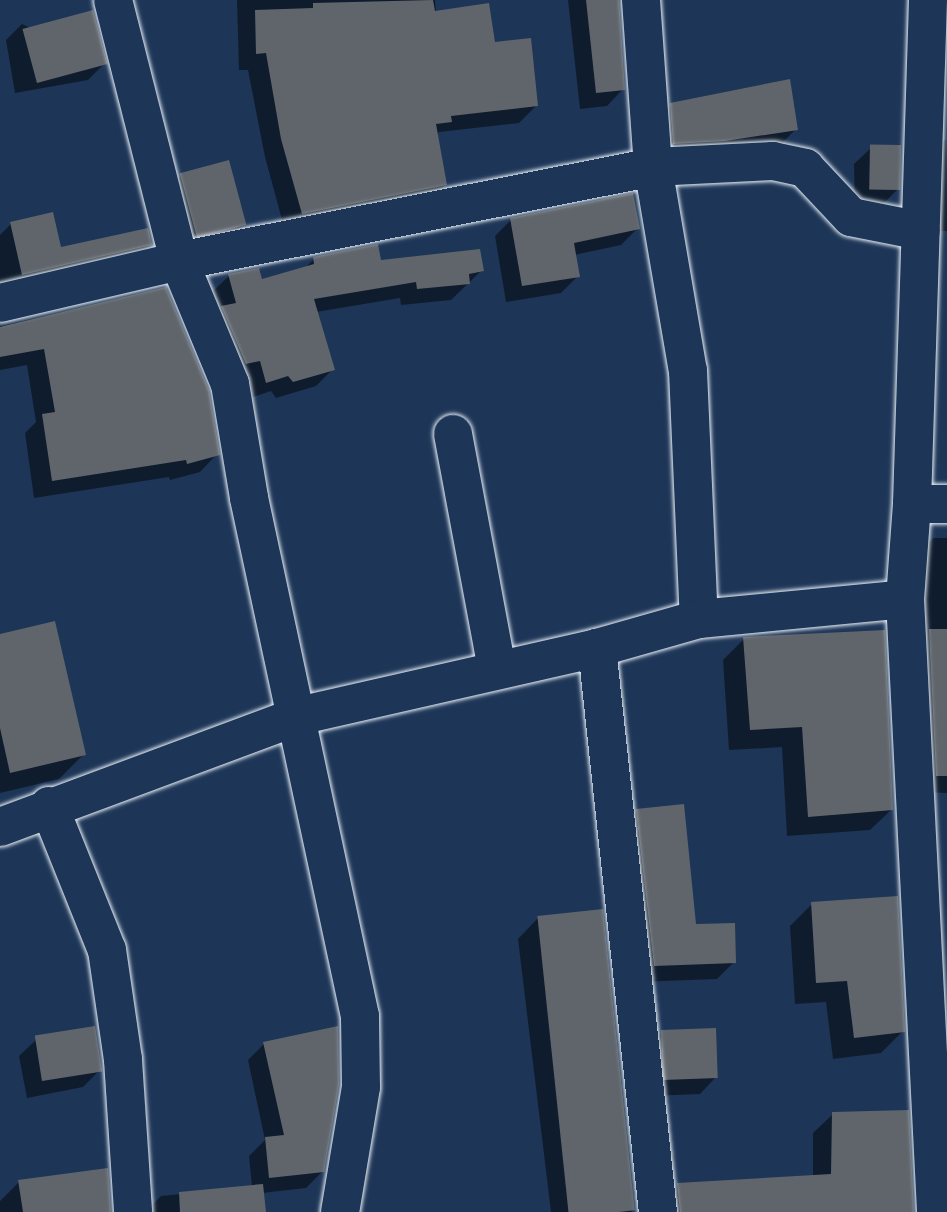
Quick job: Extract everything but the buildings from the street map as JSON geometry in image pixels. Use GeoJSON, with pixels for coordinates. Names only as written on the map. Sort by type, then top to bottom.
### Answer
{"type":"FeatureCollection","features":[{"type":"Feature","properties":{"kind":"street"},"geometry":{"type":"LineString","coordinates":[[113,0],[179,261],[230,384],[249,498],[360,1016],[361,1087],[340,1212]]}},
{"type":"Feature","properties":{"kind":"street"},"geometry":{"type":"LineString","coordinates":[[641,0],[653,167],[688,371],[699,619]]}},
{"type":"Feature","properties":{"kind":"street"},"geometry":{"type":"LineString","coordinates":[[934,24],[921,231],[930,504],[905,599],[935,977],[936,1212]]}},
{"type":"Feature","properties":{"kind":"street"},"geometry":{"type":"LineString","coordinates":[[0,303],[179,261],[653,167],[773,161],[805,168],[851,217],[921,231]]}},
{"type":"Feature","properties":{"kind":"street"},"geometry":{"type":"LineString","coordinates":[[453,434],[497,670]]}},
{"type":"Feature","properties":{"kind":"street"},"geometry":{"type":"LineString","coordinates":[[0,827],[49,806],[298,716],[597,648],[699,619],[905,599]]}},
{"type":"Feature","properties":{"kind":"street"},"geometry":{"type":"LineString","coordinates":[[597,648],[658,1212]]}},
{"type":"Feature","properties":{"kind":"street"},"geometry":{"type":"LineString","coordinates":[[49,806],[107,950],[123,1060],[133,1212]]}}]}
